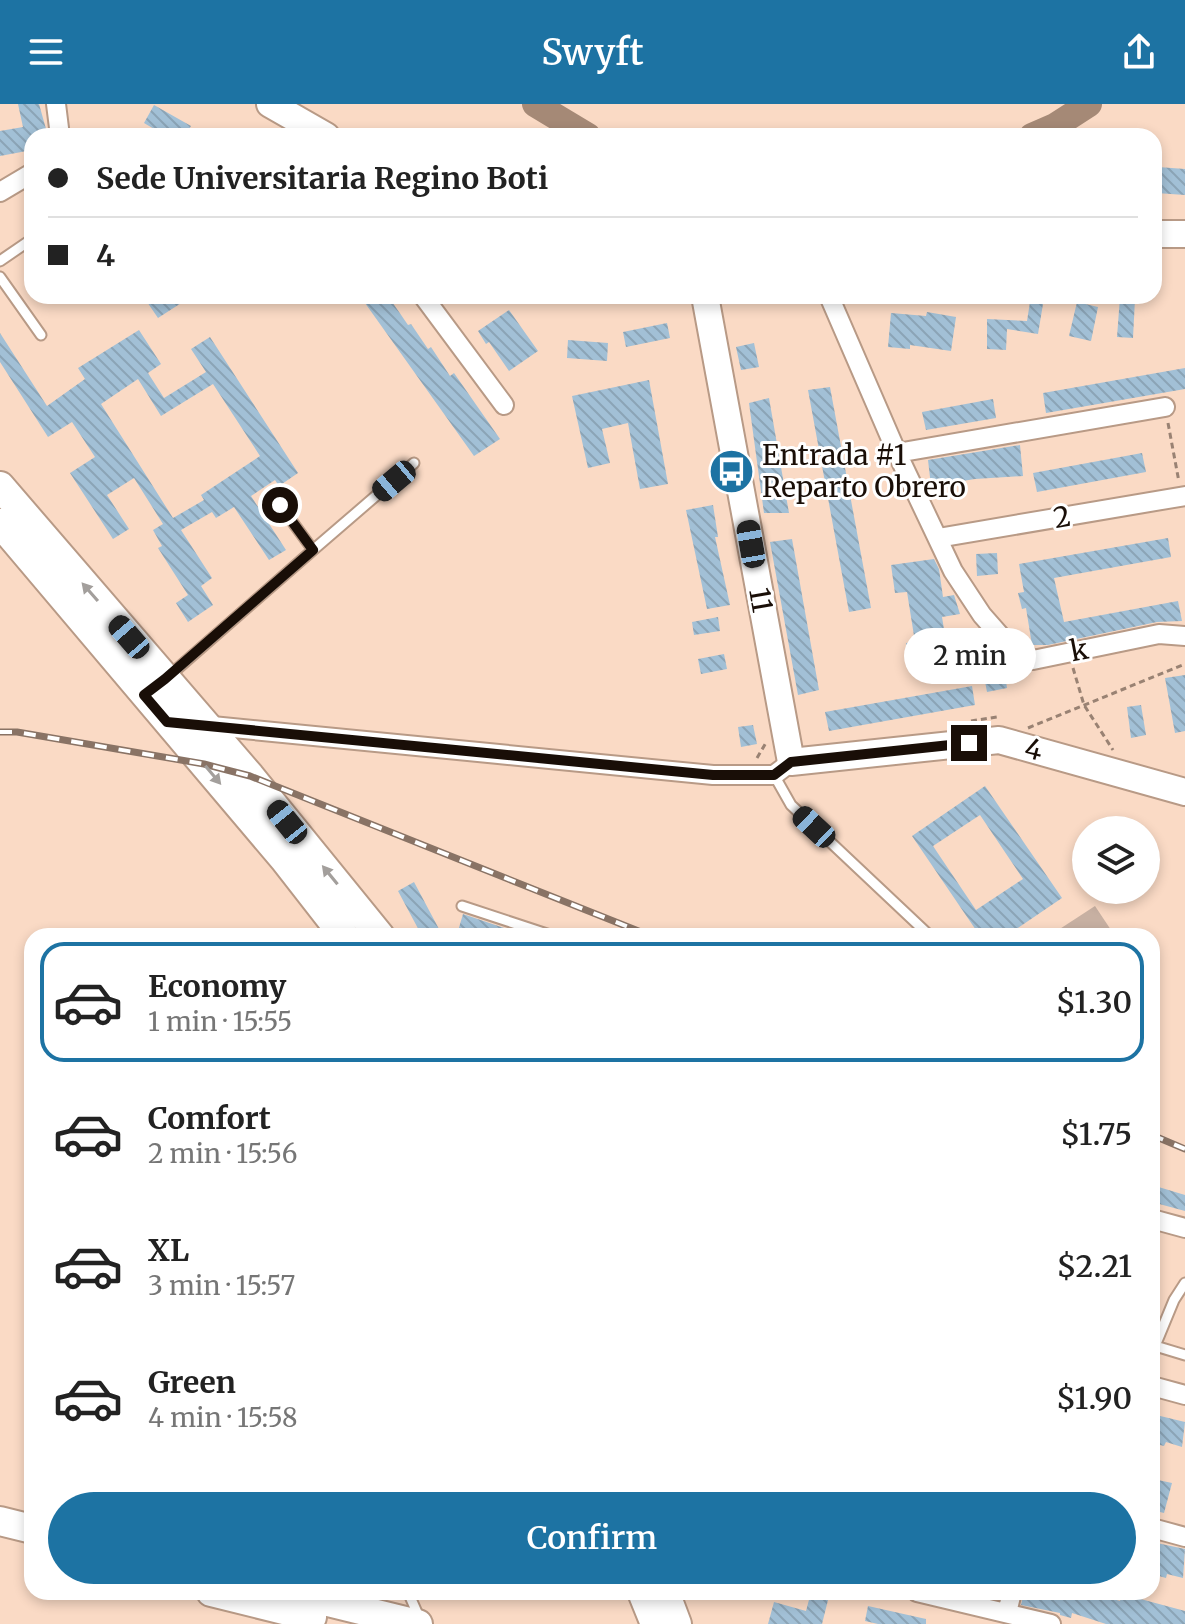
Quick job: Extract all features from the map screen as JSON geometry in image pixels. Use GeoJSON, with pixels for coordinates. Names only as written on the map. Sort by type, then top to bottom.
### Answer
{"type":"FeatureCollection","features":[{"type":"Feature","properties":{"kind":"main road"},"geometry":{"type":"LineString","coordinates":[[0,486],[154,687],[167,722],[284,859],[338,928]]}},
{"type":"Feature","properties":{"kind":"main road"},"geometry":{"type":"LineString","coordinates":[[0,523],[154,687],[205,725],[374,928]]}},
{"type":"Feature","properties":{"kind":"main road"},"geometry":{"type":"LineString","coordinates":[[0,1521],[24,1527]]}},
{"type":"Feature","properties":{"kind":"main road"},"geometry":{"type":"LineString","coordinates":[[0,1540],[24,1546]]}},
{"type":"Feature","properties":{"kind":"main road"},"geometry":{"type":"LineString","coordinates":[[244,1600],[342,1624]]}},
{"type":"Feature","properties":{"kind":"main road"},"geometry":{"type":"LineString","coordinates":[[320,1600],[420,1624]]}},
{"type":"Feature","properties":{"kind":"main road"},"geometry":{"type":"LineString","coordinates":[[645,1600],[655,1624]]}},
{"type":"Feature","properties":{"kind":"main road"},"geometry":{"type":"LineString","coordinates":[[668,1600],[677,1624]]}},
{"type":"Feature","properties":{"kind":"street"},"geometry":{"type":"LineString","coordinates":[[56,104],[59,128]]}},
{"type":"Feature","properties":{"kind":"street"},"geometry":{"type":"LineString","coordinates":[[270,104],[312,128]]}},
{"type":"Feature","properties":{"kind":"street"},"geometry":{"type":"LineString","coordinates":[[0,192],[24,178]]}},
{"type":"Feature","properties":{"kind":"street"},"geometry":{"type":"LineString","coordinates":[[1162,234],[1185,234]]}},
{"type":"Feature","properties":{"kind":"street"},"geometry":{"type":"LineString","coordinates":[[429,304],[504,405]]}},
{"type":"Feature","properties":{"kind":"street","name":"11"},"geometry":{"type":"LineString","coordinates":[[706,304],[782,768]]}},
{"type":"Feature","properties":{"kind":"street","name":"k"},"geometry":{"type":"LineString","coordinates":[[832,304],[897,453],[953,571],[982,615],[1004,640],[1033,660],[1159,634],[1185,636]]}},
{"type":"Feature","properties":{"kind":"street"},"geometry":{"type":"LineString","coordinates":[[897,453],[1165,407]]}},
{"type":"Feature","properties":{"kind":"street","name":"2"},"geometry":{"type":"LineString","coordinates":[[938,538],[1183,496]]}},
{"type":"Feature","properties":{"kind":"street","name":"4"},"geometry":{"type":"LineString","coordinates":[[167,722],[713,775],[782,768],[998,728],[1185,792]]}},
{"type":"Feature","properties":{"kind":"street"},"geometry":{"type":"LineString","coordinates":[[1160,1221],[1185,1228]]}},
{"type":"Feature","properties":{"kind":"street"},"geometry":{"type":"LineString","coordinates":[[1160,1388],[1185,1395]]}},
{"type":"Feature","properties":{"kind":"street"},"geometry":{"type":"LineString","coordinates":[[1160,1530],[1185,1537]]}},
{"type":"Feature","properties":{"kind":"street"},"geometry":{"type":"LineString","coordinates":[[951,1600],[1051,1624]]}},
{"type":"Feature","properties":{"kind":"street"},"geometry":{"type":"LineString","coordinates":[[1007,1613],[1010,1600]]}},
{"type":"Feature","properties":{"kind":"lane"},"geometry":{"type":"LineString","coordinates":[[0,261],[24,244]]}},
{"type":"Feature","properties":{"kind":"lane"},"geometry":{"type":"LineString","coordinates":[[0,277],[41,335]]}},
{"type":"Feature","properties":{"kind":"lane"},"geometry":{"type":"LineString","coordinates":[[154,687],[414,463]]}},
{"type":"Feature","properties":{"kind":"lane"},"geometry":{"type":"LineString","coordinates":[[280,505],[313,550]]}},
{"type":"Feature","properties":{"kind":"lane"},"geometry":{"type":"LineString","coordinates":[[782,768],[791,805],[922,928]]}},
{"type":"Feature","properties":{"kind":"lane"},"geometry":{"type":"LineString","coordinates":[[462,906],[529,928]]}},
{"type":"Feature","properties":{"kind":"lane"},"geometry":{"type":"LineString","coordinates":[[1160,1331],[1185,1283]]}},
{"type":"Feature","properties":{"kind":"lane"},"geometry":{"type":"LineString","coordinates":[[1160,1348],[1185,1355]]}},
{"type":"Feature","properties":{"kind":"lane"},"geometry":{"type":"LineString","coordinates":[[411,1600],[420,1624]]}},
{"type":"Feature","properties":{"kind":"path"},"geometry":{"type":"LineString","coordinates":[[1165,407],[1183,496]]}},
{"type":"Feature","properties":{"kind":"path"},"geometry":{"type":"LineString","coordinates":[[1069,652],[1084,705],[1102,737],[1134,776]]}},
{"type":"Feature","properties":{"kind":"path"},"geometry":{"type":"LineString","coordinates":[[967,722],[998,728],[1084,705],[1185,664]]}},
{"type":"Feature","properties":{"kind":"shaded area"},"geometry":{"type":"Polygon","coordinates":[[[1095,906],[1110,928],[1061,928],[1095,906]]]}},
{"type":"Feature","properties":{"kind":"building"},"geometry":{"type":"Polygon","coordinates":[[[18,104],[39,104],[46,128],[24,128],[24,152],[0,156],[0,131],[23,127],[18,104]]]}},
{"type":"Feature","properties":{"kind":"building"},"geometry":{"type":"Polygon","coordinates":[[[154,105],[191,126],[152,128],[144,123],[154,105]]]}},
{"type":"Feature","properties":{"kind":"building"},"geometry":{"type":"Polygon","coordinates":[[[1162,167],[1185,169],[1185,195],[1162,193],[1162,167]]]}},
{"type":"Feature","properties":{"kind":"building"},"geometry":{"type":"Polygon","coordinates":[[[148,304],[180,304],[158,318],[148,304]]]}},
{"type":"Feature","properties":{"kind":"building"},"geometry":{"type":"Polygon","coordinates":[[[366,304],[394,304],[428,349],[431,347],[450,376],[454,373],[500,439],[474,456],[366,304]]]}},
{"type":"Feature","properties":{"kind":"building"},"geometry":{"type":"Polygon","coordinates":[[[1030,304],[1043,304],[1038,334],[1007,329],[1006,350],[987,349],[987,319],[1027,321],[1030,304]]]}},
{"type":"Feature","properties":{"kind":"building"},"geometry":{"type":"Polygon","coordinates":[[[1077,304],[1098,307],[1091,341],[1069,336],[1077,304]]]}},
{"type":"Feature","properties":{"kind":"building"},"geometry":{"type":"Polygon","coordinates":[[[1119,304],[1135,304],[1133,338],[1117,337],[1119,304]]]}},
{"type":"Feature","properties":{"kind":"building"},"geometry":{"type":"Polygon","coordinates":[[[509,310],[538,351],[509,371],[478,331],[509,310]]]}},
{"type":"Feature","properties":{"kind":"building"},"geometry":{"type":"Polygon","coordinates":[[[927,312],[956,317],[951,351],[910,345],[910,349],[888,347],[891,313],[926,316],[927,312]]]}},
{"type":"Feature","properties":{"kind":"building"},"geometry":{"type":"Polygon","coordinates":[[[667,323],[670,338],[626,347],[623,332],[667,323]]]}},
{"type":"Feature","properties":{"kind":"building"},"geometry":{"type":"Polygon","coordinates":[[[139,330],[161,364],[148,373],[164,398],[206,372],[191,349],[210,337],[298,473],[279,486],[275,480],[251,496],[286,550],[269,560],[234,507],[216,518],[212,512],[181,530],[212,578],[201,586],[213,605],[188,622],[176,603],[188,595],[158,548],[162,546],[153,530],[163,524],[134,478],[107,495],[129,529],[113,539],[70,473],[95,457],[72,422],[48,437],[0,362],[0,333],[47,406],[85,379],[78,368],[139,330]],[[138,379],[101,404],[173,518],[204,500],[201,495],[260,456],[213,384],[161,416],[138,379]]]}},
{"type":"Feature","properties":{"kind":"building"},"geometry":{"type":"Polygon","coordinates":[[[568,340],[608,343],[607,361],[567,358],[568,340]]]}},
{"type":"Feature","properties":{"kind":"building"},"geometry":{"type":"Polygon","coordinates":[[[754,343],[759,367],[741,370],[736,347],[754,343]]]}},
{"type":"Feature","properties":{"kind":"building"},"geometry":{"type":"Polygon","coordinates":[[[1185,368],[1185,389],[1046,413],[1043,393],[1185,368]]]}},
{"type":"Feature","properties":{"kind":"building"},"geometry":{"type":"Polygon","coordinates":[[[649,380],[668,484],[640,489],[628,423],[602,429],[610,463],[588,468],[572,396],[649,380]]]}},
{"type":"Feature","properties":{"kind":"building"},"geometry":{"type":"Polygon","coordinates":[[[830,387],[871,608],[849,612],[808,390],[830,387]]]}},
{"type":"Feature","properties":{"kind":"building"},"geometry":{"type":"Polygon","coordinates":[[[769,398],[789,513],[764,513],[749,403],[769,398]]]}},
{"type":"Feature","properties":{"kind":"building"},"geometry":{"type":"Polygon","coordinates":[[[993,399],[996,418],[926,430],[922,412],[993,399]]]}},
{"type":"Feature","properties":{"kind":"building"},"geometry":{"type":"Polygon","coordinates":[[[1020,445],[1023,476],[931,486],[928,460],[1020,445]]]}},
{"type":"Feature","properties":{"kind":"building"},"geometry":{"type":"Polygon","coordinates":[[[1142,453],[1146,472],[1037,492],[1033,473],[1142,453]]]}},
{"type":"Feature","properties":{"kind":"building"},"geometry":{"type":"Polygon","coordinates":[[[713,505],[718,537],[715,537],[730,605],[707,609],[686,510],[713,505]]]}},
{"type":"Feature","properties":{"kind":"building"},"geometry":{"type":"Polygon","coordinates":[[[1168,538],[1171,557],[1054,578],[1064,622],[1178,601],[1182,621],[1157,622],[1048,645],[1032,645],[1026,608],[1022,609],[1018,593],[1024,592],[1019,564],[1168,538]]]}},
{"type":"Feature","properties":{"kind":"building"},"geometry":{"type":"Polygon","coordinates":[[[792,539],[819,690],[798,695],[770,542],[792,539]]]}},
{"type":"Feature","properties":{"kind":"building"},"geometry":{"type":"Polygon","coordinates":[[[997,553],[998,574],[977,576],[976,554],[997,553]]]}},
{"type":"Feature","properties":{"kind":"building"},"geometry":{"type":"Polygon","coordinates":[[[934,559],[939,569],[943,597],[954,595],[960,614],[942,617],[949,660],[909,663],[906,643],[915,642],[907,592],[895,593],[891,565],[934,559]]]}},
{"type":"Feature","properties":{"kind":"building"},"geometry":{"type":"Polygon","coordinates":[[[718,617],[720,631],[694,635],[692,622],[718,617]]]}},
{"type":"Feature","properties":{"kind":"building"},"geometry":{"type":"Polygon","coordinates":[[[724,654],[727,669],[701,674],[698,659],[724,654]]]}},
{"type":"Feature","properties":{"kind":"building"},"geometry":{"type":"Polygon","coordinates":[[[1004,668],[1007,688],[987,692],[983,671],[1004,668]]]}},
{"type":"Feature","properties":{"kind":"building"},"geometry":{"type":"Polygon","coordinates":[[[1185,675],[1185,731],[1175,733],[1165,678],[1185,675]]]}},
{"type":"Feature","properties":{"kind":"building"},"geometry":{"type":"Polygon","coordinates":[[[972,686],[975,705],[829,731],[825,712],[972,686]]]}},
{"type":"Feature","properties":{"kind":"building"},"geometry":{"type":"Polygon","coordinates":[[[1141,705],[1146,735],[1131,738],[1127,707],[1141,705]]]}},
{"type":"Feature","properties":{"kind":"building"},"geometry":{"type":"Polygon","coordinates":[[[753,725],[757,744],[741,747],[738,727],[753,725]]]}},
{"type":"Feature","properties":{"kind":"building"},"geometry":{"type":"Polygon","coordinates":[[[985,786],[1062,898],[1018,928],[975,928],[912,836],[985,786]],[[980,815],[933,846],[976,910],[1023,879],[980,815]]]}},
{"type":"Feature","properties":{"kind":"building"},"geometry":{"type":"Polygon","coordinates":[[[414,882],[438,928],[418,928],[398,891],[414,882]]]}},
{"type":"Feature","properties":{"kind":"building"},"geometry":{"type":"Polygon","coordinates":[[[463,914],[504,928],[459,928],[463,914]]]}},
{"type":"Feature","properties":{"kind":"building"},"geometry":{"type":"Polygon","coordinates":[[[1160,1187],[1185,1195],[1185,1211],[1160,1204],[1160,1187]]]}},
{"type":"Feature","properties":{"kind":"building"},"geometry":{"type":"Polygon","coordinates":[[[1160,1416],[1185,1422],[1182,1447],[1166,1442],[1164,1446],[1160,1445],[1160,1416]]]}},
{"type":"Feature","properties":{"kind":"building"},"geometry":{"type":"Polygon","coordinates":[[[1160,1480],[1172,1483],[1164,1513],[1160,1512],[1160,1480]]]}},
{"type":"Feature","properties":{"kind":"building"},"geometry":{"type":"Polygon","coordinates":[[[1160,1544],[1185,1549],[1183,1578],[1167,1574],[1166,1578],[1160,1576],[1160,1544]]]}},
{"type":"Feature","properties":{"kind":"building"},"geometry":{"type":"Polygon","coordinates":[[[809,1600],[828,1600],[822,1624],[768,1624],[774,1602],[806,1611],[809,1600]]]}},
{"type":"Feature","properties":{"kind":"building"},"geometry":{"type":"Polygon","coordinates":[[[1022,1600],[1144,1600],[1185,1611],[1185,1624],[1106,1624],[1072,1613],[1071,1618],[1021,1605],[1022,1600]]]}},
{"type":"Feature","properties":{"kind":"building"},"geometry":{"type":"Polygon","coordinates":[[[868,1606],[926,1619],[926,1624],[865,1621],[868,1606]]]}},
{"type":"Feature","properties":{"kind":"waterway"},"geometry":{"type":"LineString","coordinates":[[535,104],[575,128]]}},
{"type":"Feature","properties":{"kind":"waterway"},"geometry":{"type":"LineString","coordinates":[[1050,128],[1089,104]]}},
{"type":"Feature","properties":{"kind":"railway"},"geometry":{"type":"LineString","coordinates":[[0,732],[17,732],[204,764],[250,776],[631,928]]}},
{"type":"Feature","properties":{"kind":"railway"},"geometry":{"type":"LineString","coordinates":[[1160,1138],[1185,1149]]}},
{"type":"Feature","properties":{"kind":"place","name":"Entrada #1 Reparto Obrero"},"geometry":{"type":"Point","coordinates":[731,471]}},
{"type":"Feature","properties":{"kind":"route"},"geometry":{"type":"LineString","coordinates":[[280,505],[313,550],[144,695],[167,722],[713,775],[774,775],[791,762],[969,743]]}}]}
